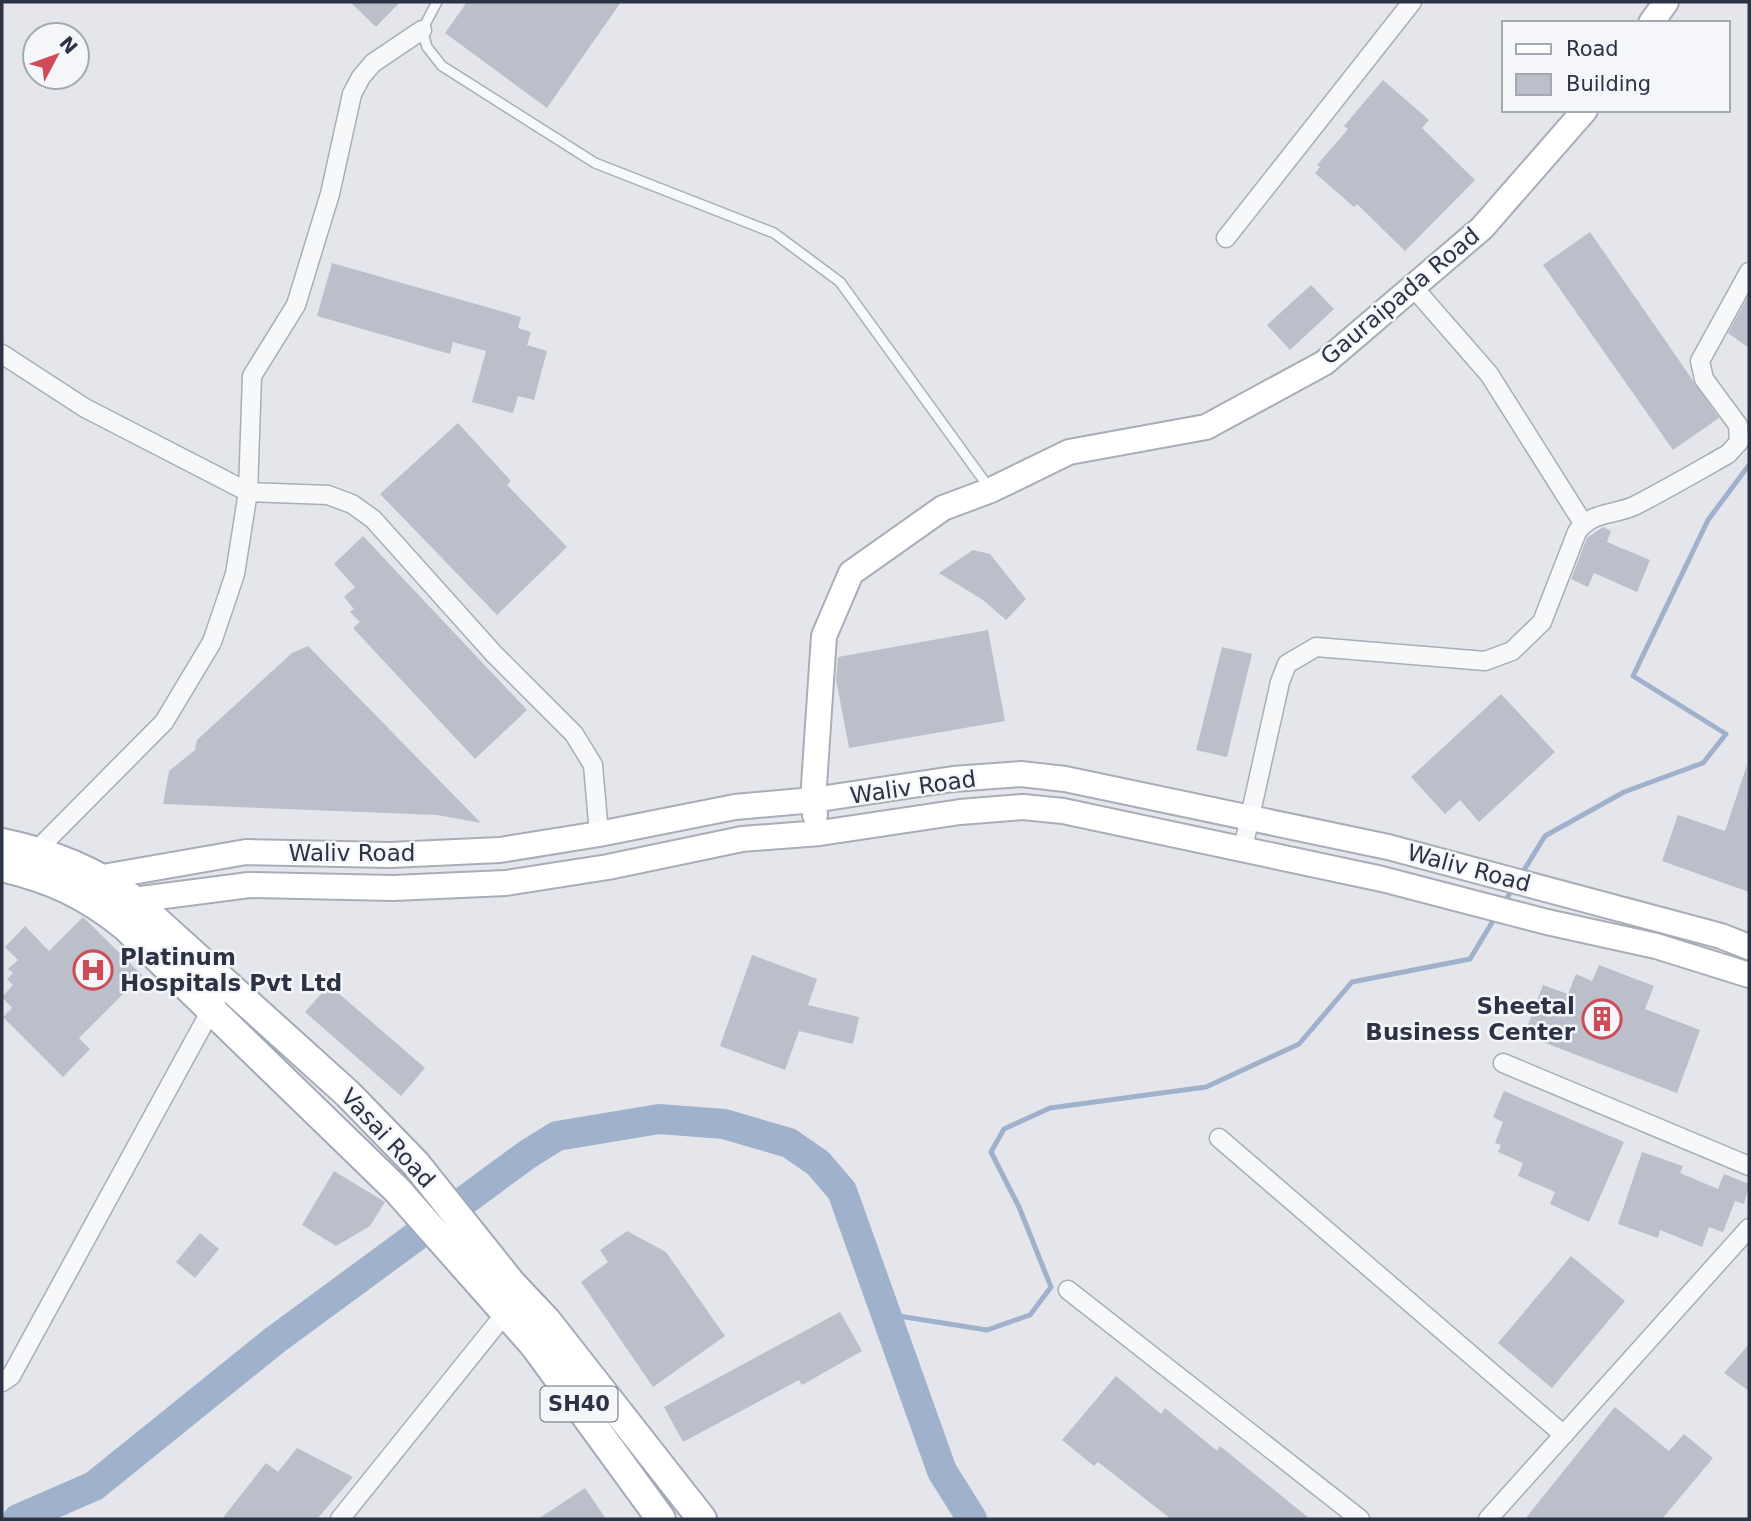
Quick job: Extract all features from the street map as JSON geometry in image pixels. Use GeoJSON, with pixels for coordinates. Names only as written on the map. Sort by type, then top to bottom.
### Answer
{"type":"FeatureCollection","features":[{"type":"Feature","properties":{"kind":"main road"},"geometry":{"type":"LineString","coordinates":[[1652,21],[1666,2]]}},
{"type":"Feature","properties":{"kind":"main road","name":"Gauraipada Road"},"geometry":{"type":"LineString","coordinates":[[818,834],[813,800],[824,636],[851,573],[943,508],[991,490],[1069,452],[1206,427],[1324,363],[1482,228],[1583,112]]}},
{"type":"Feature","properties":{"kind":"main road","name":"Waliv Road"},"geometry":{"type":"LineString","coordinates":[[64,885],[101,876],[246,852],[390,855],[472,851],[599,834],[735,807],[813,800],[953,779],[1021,774],[1065,779],[1388,847],[1721,936],[1749,947]]}},
{"type":"Feature","properties":{"kind":"main road","name":"Waliv Road"},"geometry":{"type":"LineString","coordinates":[[102,907],[131,898],[249,885],[393,888],[506,883],[608,867],[742,839],[818,834],[960,812],[1023,807],[1063,811],[1382,879],[1656,946],[1749,975]]}},
{"type":"Feature","properties":{"kind":"main road","name":"Vasai Road"},"geometry":{"type":"LineString","coordinates":[[2,843],[37,850],[101,876],[131,898],[397,1189],[507,1296],[546,1320],[702,1519]]}},
{"type":"Feature","properties":{"kind":"main road","name":"Vasai Road"},"geometry":{"type":"LineString","coordinates":[[2,867],[64,885],[102,907],[348,1094],[415,1164],[507,1296],[550,1366],[661,1519]]}},
{"type":"Feature","properties":{"kind":"street"},"geometry":{"type":"LineString","coordinates":[[1226,238],[1412,2]]}},
{"type":"Feature","properties":{"kind":"street"},"geometry":{"type":"LineString","coordinates":[[37,850],[174,710],[212,642],[235,574],[248,492],[252,376],[296,305],[330,194],[352,94],[360,77],[373,63],[422,30]]}},
{"type":"Feature","properties":{"kind":"street"},"geometry":{"type":"LineString","coordinates":[[1243,848],[1280,682],[1287,664],[1316,647],[1485,661],[1513,651],[1542,622],[1583,523],[1594,516],[1632,508],[1728,454],[1739,442],[1738,425],[1703,379],[1700,361],[1749,272]]}},
{"type":"Feature","properties":{"kind":"street"},"geometry":{"type":"LineString","coordinates":[[1413,287],[1489,374],[1583,523]]}},
{"type":"Feature","properties":{"kind":"street"},"geometry":{"type":"LineString","coordinates":[[2,354],[85,408],[248,492],[328,495],[352,504],[373,519],[494,654],[574,734],[593,765],[599,834]]}},
{"type":"Feature","properties":{"kind":"street"},"geometry":{"type":"LineString","coordinates":[[2,1382],[11,1376],[219,995]]}},
{"type":"Feature","properties":{"kind":"street"},"geometry":{"type":"LineString","coordinates":[[1503,1063],[1749,1166]]}},
{"type":"Feature","properties":{"kind":"street"},"geometry":{"type":"LineString","coordinates":[[1219,1138],[1564,1435]]}},
{"type":"Feature","properties":{"kind":"street"},"geometry":{"type":"LineString","coordinates":[[1488,1519],[1749,1228]]}},
{"type":"Feature","properties":{"kind":"street"},"geometry":{"type":"LineString","coordinates":[[1068,1290],[1360,1519]]}},
{"type":"Feature","properties":{"kind":"street"},"geometry":{"type":"LineString","coordinates":[[340,1519],[507,1296]]}},
{"type":"Feature","properties":{"kind":"lane"},"geometry":{"type":"LineString","coordinates":[[437,2],[422,30],[427,47],[442,66],[595,163],[774,233],[840,282],[991,490]]}},
{"type":"Feature","properties":{"kind":"building"},"geometry":{"type":"Polygon","coordinates":[[[350,2],[400,2],[376,27],[350,2]]]}},
{"type":"Feature","properties":{"kind":"building"},"geometry":{"type":"Polygon","coordinates":[[[467,2],[621,2],[547,108],[445,33],[467,2]]]}},
{"type":"Feature","properties":{"kind":"building"},"geometry":{"type":"Polygon","coordinates":[[[1383,80],[1429,120],[1422,128],[1475,180],[1405,251],[1357,204],[1354,207],[1315,173],[1320,167],[1317,165],[1348,129],[1344,126],[1383,80]]]}},
{"type":"Feature","properties":{"kind":"building"},"geometry":{"type":"Polygon","coordinates":[[[1590,232],[1719,418],[1673,450],[1543,265],[1590,232]]]}},
{"type":"Feature","properties":{"kind":"building"},"geometry":{"type":"Polygon","coordinates":[[[332,263],[521,317],[518,328],[531,332],[527,345],[547,351],[534,400],[518,396],[513,413],[472,402],[486,351],[453,342],[450,354],[317,316],[332,263]]]}},
{"type":"Feature","properties":{"kind":"building"},"geometry":{"type":"Polygon","coordinates":[[[1311,285],[1334,309],[1290,350],[1267,325],[1311,285]]]}},
{"type":"Feature","properties":{"kind":"building"},"geometry":{"type":"Polygon","coordinates":[[[1749,295],[1749,348],[1728,333],[1749,295]]]}},
{"type":"Feature","properties":{"kind":"building"},"geometry":{"type":"Polygon","coordinates":[[[458,423],[511,481],[507,485],[567,547],[497,615],[380,494],[458,423]]]}},
{"type":"Feature","properties":{"kind":"building"},"geometry":{"type":"Polygon","coordinates":[[[1603,527],[1611,531],[1607,542],[1650,560],[1637,592],[1594,573],[1588,587],[1571,579],[1587,538],[1603,527]]]}},
{"type":"Feature","properties":{"kind":"building"},"geometry":{"type":"Polygon","coordinates":[[[363,536],[527,710],[475,759],[353,628],[360,622],[350,612],[354,609],[344,597],[355,587],[334,564],[363,536]]]}},
{"type":"Feature","properties":{"kind":"building"},"geometry":{"type":"Polygon","coordinates":[[[973,550],[990,554],[1026,599],[1006,620],[983,600],[939,573],[973,550]]]}},
{"type":"Feature","properties":{"kind":"building"},"geometry":{"type":"Polygon","coordinates":[[[988,630],[1005,721],[849,748],[836,679],[838,657],[988,630]]]}},
{"type":"Feature","properties":{"kind":"building"},"geometry":{"type":"Polygon","coordinates":[[[308,646],[481,823],[437,815],[163,804],[169,771],[195,750],[197,740],[292,653],[308,646]]]}},
{"type":"Feature","properties":{"kind":"building"},"geometry":{"type":"Polygon","coordinates":[[[1222,647],[1252,654],[1227,757],[1196,750],[1222,647]]]}},
{"type":"Feature","properties":{"kind":"building"},"geometry":{"type":"Polygon","coordinates":[[[1501,694],[1555,752],[1479,822],[1460,800],[1445,814],[1411,777],[1501,694]]]}},
{"type":"Feature","properties":{"kind":"building"},"geometry":{"type":"Polygon","coordinates":[[[1747,765],[1749,892],[1662,861],[1678,815],[1725,831],[1747,765]]]}},
{"type":"Feature","properties":{"kind":"building"},"geometry":{"type":"Polygon","coordinates":[[[83,917],[142,975],[79,1038],[90,1049],[63,1077],[3,1017],[12,1008],[2,997],[13,985],[7,979],[13,973],[8,969],[18,960],[5,947],[25,926],[49,951],[83,917]]]}},
{"type":"Feature","properties":{"kind":"building"},"geometry":{"type":"Polygon","coordinates":[[[752,955],[817,979],[808,1005],[859,1017],[853,1044],[799,1031],[785,1070],[720,1046],[752,955]]]}},
{"type":"Feature","properties":{"kind":"building","name":"Sheetal Business Center"},"geometry":{"type":"Polygon","coordinates":[[[1599,965],[1654,986],[1645,1009],[1700,1030],[1677,1093],[1524,1035],[1543,985],[1568,994],[1576,974],[1592,981],[1599,965]]]}},
{"type":"Feature","properties":{"kind":"building"},"geometry":{"type":"Polygon","coordinates":[[[329,985],[425,1068],[401,1096],[305,1012],[329,985]]]}},
{"type":"Feature","properties":{"kind":"building"},"geometry":{"type":"Polygon","coordinates":[[[1504,1091],[1624,1142],[1589,1222],[1550,1204],[1555,1192],[1518,1176],[1523,1163],[1498,1152],[1501,1145],[1495,1143],[1503,1122],[1493,1117],[1504,1091]]]}},
{"type":"Feature","properties":{"kind":"building"},"geometry":{"type":"Polygon","coordinates":[[[1642,1152],[1683,1166],[1680,1173],[1718,1189],[1724,1174],[1749,1184],[1744,1204],[1735,1201],[1723,1232],[1709,1227],[1702,1247],[1660,1230],[1658,1238],[1618,1224],[1642,1152]]]}},
{"type":"Feature","properties":{"kind":"building"},"geometry":{"type":"Polygon","coordinates":[[[334,1171],[385,1202],[370,1226],[336,1246],[302,1225],[334,1171]]]}},
{"type":"Feature","properties":{"kind":"building"},"geometry":{"type":"Polygon","coordinates":[[[627,1231],[666,1252],[725,1336],[653,1387],[581,1282],[608,1262],[600,1250],[627,1231]]]}},
{"type":"Feature","properties":{"kind":"building"},"geometry":{"type":"Polygon","coordinates":[[[200,1233],[219,1249],[195,1278],[176,1262],[200,1233]]]}},
{"type":"Feature","properties":{"kind":"building"},"geometry":{"type":"Polygon","coordinates":[[[1571,1256],[1625,1301],[1552,1388],[1498,1343],[1571,1256]]]}},
{"type":"Feature","properties":{"kind":"building"},"geometry":{"type":"Polygon","coordinates":[[[840,1312],[862,1351],[802,1385],[799,1380],[683,1442],[664,1407],[840,1312]]]}},
{"type":"Feature","properties":{"kind":"building"},"geometry":{"type":"Polygon","coordinates":[[[1749,1344],[1749,1391],[1724,1373],[1749,1344]]]}},
{"type":"Feature","properties":{"kind":"building"},"geometry":{"type":"Polygon","coordinates":[[[1116,1376],[1161,1414],[1165,1408],[1217,1451],[1220,1446],[1310,1519],[1171,1519],[1098,1462],[1094,1466],[1062,1440],[1116,1376]]]}},
{"type":"Feature","properties":{"kind":"building"},"geometry":{"type":"Polygon","coordinates":[[[1615,1407],[1669,1451],[1684,1434],[1713,1458],[1662,1519],[1525,1519],[1615,1407]]]}},
{"type":"Feature","properties":{"kind":"building"},"geometry":{"type":"Polygon","coordinates":[[[297,1448],[353,1477],[317,1519],[222,1519],[266,1463],[278,1472],[297,1448]]]}},
{"type":"Feature","properties":{"kind":"building"},"geometry":{"type":"Polygon","coordinates":[[[585,1488],[606,1519],[538,1519],[585,1488]]]}},
{"type":"Feature","properties":{"kind":"waterway"},"geometry":{"type":"LineString","coordinates":[[1521,875],[1545,836],[1624,792],[1703,763],[1726,734],[1633,676],[1708,520],[1749,465]]}},
{"type":"Feature","properties":{"kind":"waterway"},"geometry":{"type":"LineString","coordinates":[[1503,905],[1514,886]]}},
{"type":"Feature","properties":{"kind":"waterway"},"geometry":{"type":"LineString","coordinates":[[886,1314],[987,1330],[1030,1315],[1051,1287],[1019,1207],[991,1152],[1004,1129],[1050,1108],[1206,1087],[1299,1044],[1352,982],[1470,959],[1496,916]]}},
{"type":"Feature","properties":{"kind":"waterway"},"geometry":{"type":"LineString","coordinates":[[18,1519],[94,1486],[275,1340],[528,1154],[557,1136],[659,1119],[724,1124],[789,1143],[818,1163],[842,1191],[942,1471],[972,1519]]}},
{"type":"Feature","properties":{"kind":"place","name":"Platinum Hospitals Pvt Ltd"},"geometry":{"type":"Point","coordinates":[93,970]}},
{"type":"Feature","properties":{"kind":"place","name":"Sheetal Business Center"},"geometry":{"type":"Point","coordinates":[1602,1019]}}]}
